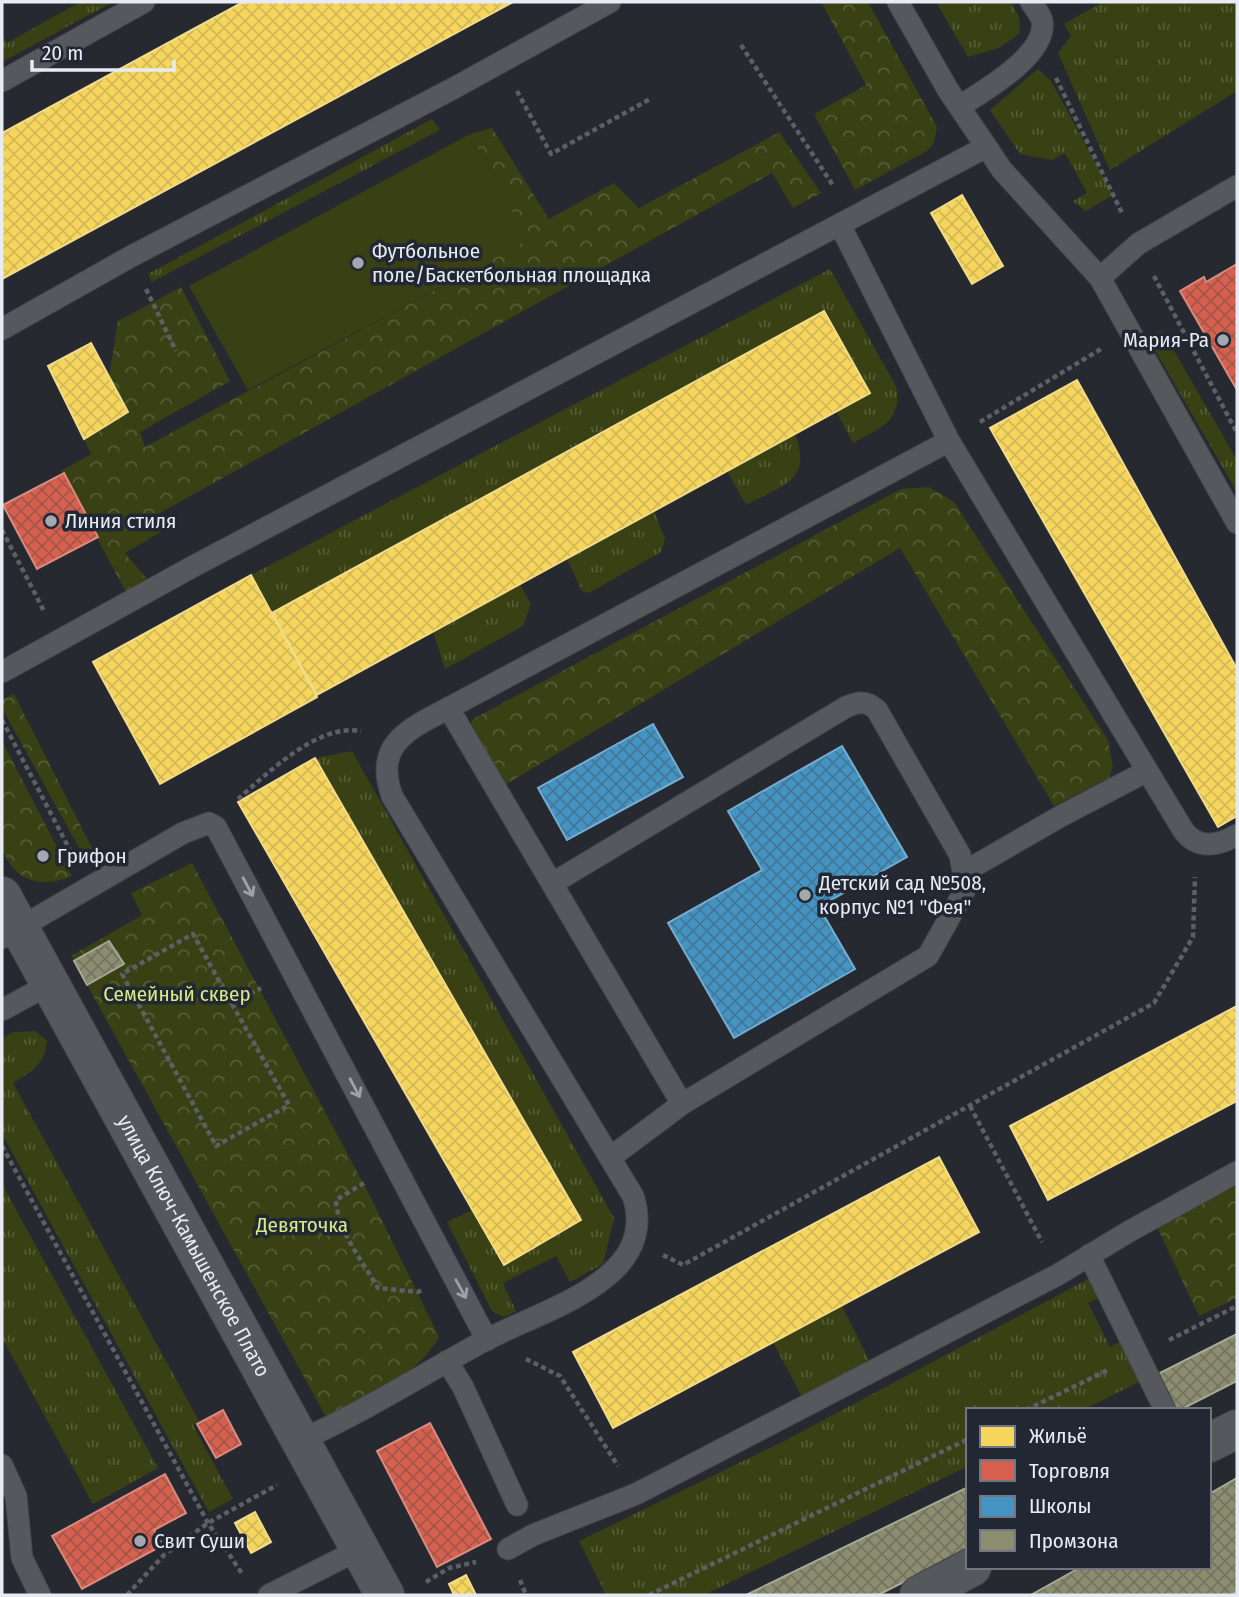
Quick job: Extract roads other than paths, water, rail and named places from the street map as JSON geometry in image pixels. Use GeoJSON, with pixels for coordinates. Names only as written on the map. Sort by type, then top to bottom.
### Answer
{"type":"FeatureCollection","features":[{"type":"Feature","properties":{"kind":"street","name":"улица Ключ-Камышенское Плато"},"geometry":{"type":"LineString","coordinates":[[8,921],[50,984],[385,1595]]}},
{"type":"Feature","properties":{"kind":"street"},"geometry":{"type":"LineString","coordinates":[[1211,1442],[1237,1429]]}},
{"type":"Feature","properties":{"kind":"street"},"geometry":{"type":"LineString","coordinates":[[919,1595],[968,1569]]}},
{"type":"Feature","properties":{"kind":"lane"},"geometry":{"type":"LineString","coordinates":[[2,81],[144,2]]}},
{"type":"Feature","properties":{"kind":"lane"},"geometry":{"type":"LineString","coordinates":[[2,329],[130,257],[454,88],[610,2]]}},
{"type":"Feature","properties":{"kind":"lane"},"geometry":{"type":"LineString","coordinates":[[898,2],[948,90],[1002,170],[1100,278],[1237,523]]}},
{"type":"Feature","properties":{"kind":"lane"},"geometry":{"type":"LineString","coordinates":[[960,106],[1002,79],[1039,43],[1042,22],[1031,2]]}},
{"type":"Feature","properties":{"kind":"lane"},"geometry":{"type":"LineString","coordinates":[[2,672],[986,146]]}},
{"type":"Feature","properties":{"kind":"lane"},"geometry":{"type":"LineString","coordinates":[[1100,278],[1138,244],[1237,186]]}},
{"type":"Feature","properties":{"kind":"lane"},"geometry":{"type":"LineString","coordinates":[[841,225],[949,441],[1183,830],[1196,843],[1212,845],[1237,835]]}},
{"type":"Feature","properties":{"kind":"lane"},"geometry":{"type":"LineString","coordinates":[[301,1440],[342,1422],[447,1361],[593,1287],[616,1268],[634,1240],[639,1212],[634,1196],[611,1157],[392,796],[386,765],[400,737],[949,441]]}},
{"type":"Feature","properties":{"kind":"lane"},"geometry":{"type":"LineString","coordinates":[[553,883],[846,707],[860,702],[870,704],[877,710],[960,856],[964,872],[966,888],[928,957],[682,1104],[611,1157]]}},
{"type":"Feature","properties":{"kind":"lane"},"geometry":{"type":"LineString","coordinates":[[449,709],[682,1104]]}},
{"type":"Feature","properties":{"kind":"lane"},"geometry":{"type":"LineString","coordinates":[[964,872],[1061,816],[1147,771]]}},
{"type":"Feature","properties":{"kind":"lane"},"geometry":{"type":"LineString","coordinates":[[8,921],[90,887],[183,833],[213,825],[487,1340]]}},
{"type":"Feature","properties":{"kind":"lane"},"geometry":{"type":"LineString","coordinates":[[2,1010],[50,984]]}},
{"type":"Feature","properties":{"kind":"lane"},"geometry":{"type":"LineString","coordinates":[[508,1549],[533,1535],[636,1494],[1059,1274],[1237,1172]]}},
{"type":"Feature","properties":{"kind":"lane"},"geometry":{"type":"LineString","coordinates":[[1089,1255],[1165,1408]]}},
{"type":"Feature","properties":{"kind":"lane"},"geometry":{"type":"LineString","coordinates":[[447,1361],[463,1387],[517,1505]]}},
{"type":"Feature","properties":{"kind":"lane"},"geometry":{"type":"LineString","coordinates":[[2,1465],[16,1496],[22,1558],[40,1595]]}},
{"type":"Feature","properties":{"kind":"lane"},"geometry":{"type":"LineString","coordinates":[[269,1595],[360,1549]]}},
{"type":"Feature","properties":{"kind":"place","name":"Футбольное поле/Баскетбольная площадка"},"geometry":{"type":"Point","coordinates":[358,263]}},
{"type":"Feature","properties":{"kind":"place","name":"Мария-Ра"},"geometry":{"type":"Point","coordinates":[1223,340]}},
{"type":"Feature","properties":{"kind":"place","name":"Линия стиля"},"geometry":{"type":"Point","coordinates":[51,521]}},
{"type":"Feature","properties":{"kind":"place","name":"Грифон"},"geometry":{"type":"Point","coordinates":[43,856]}},
{"type":"Feature","properties":{"kind":"place","name":"Детский сад №508, корпус №1 \"Фея\""},"geometry":{"type":"Point","coordinates":[805,895]}},
{"type":"Feature","properties":{"kind":"place","name":"Свит Суши"},"geometry":{"type":"Point","coordinates":[140,1541]}},
{"type":"Feature","properties":{"kind":"park label","name":"Семейный сквер"},"geometry":{"type":"Point","coordinates":[177,994]}},
{"type":"Feature","properties":{"kind":"park label","name":"Девяточка"},"geometry":{"type":"Point","coordinates":[302,1225]}}]}
